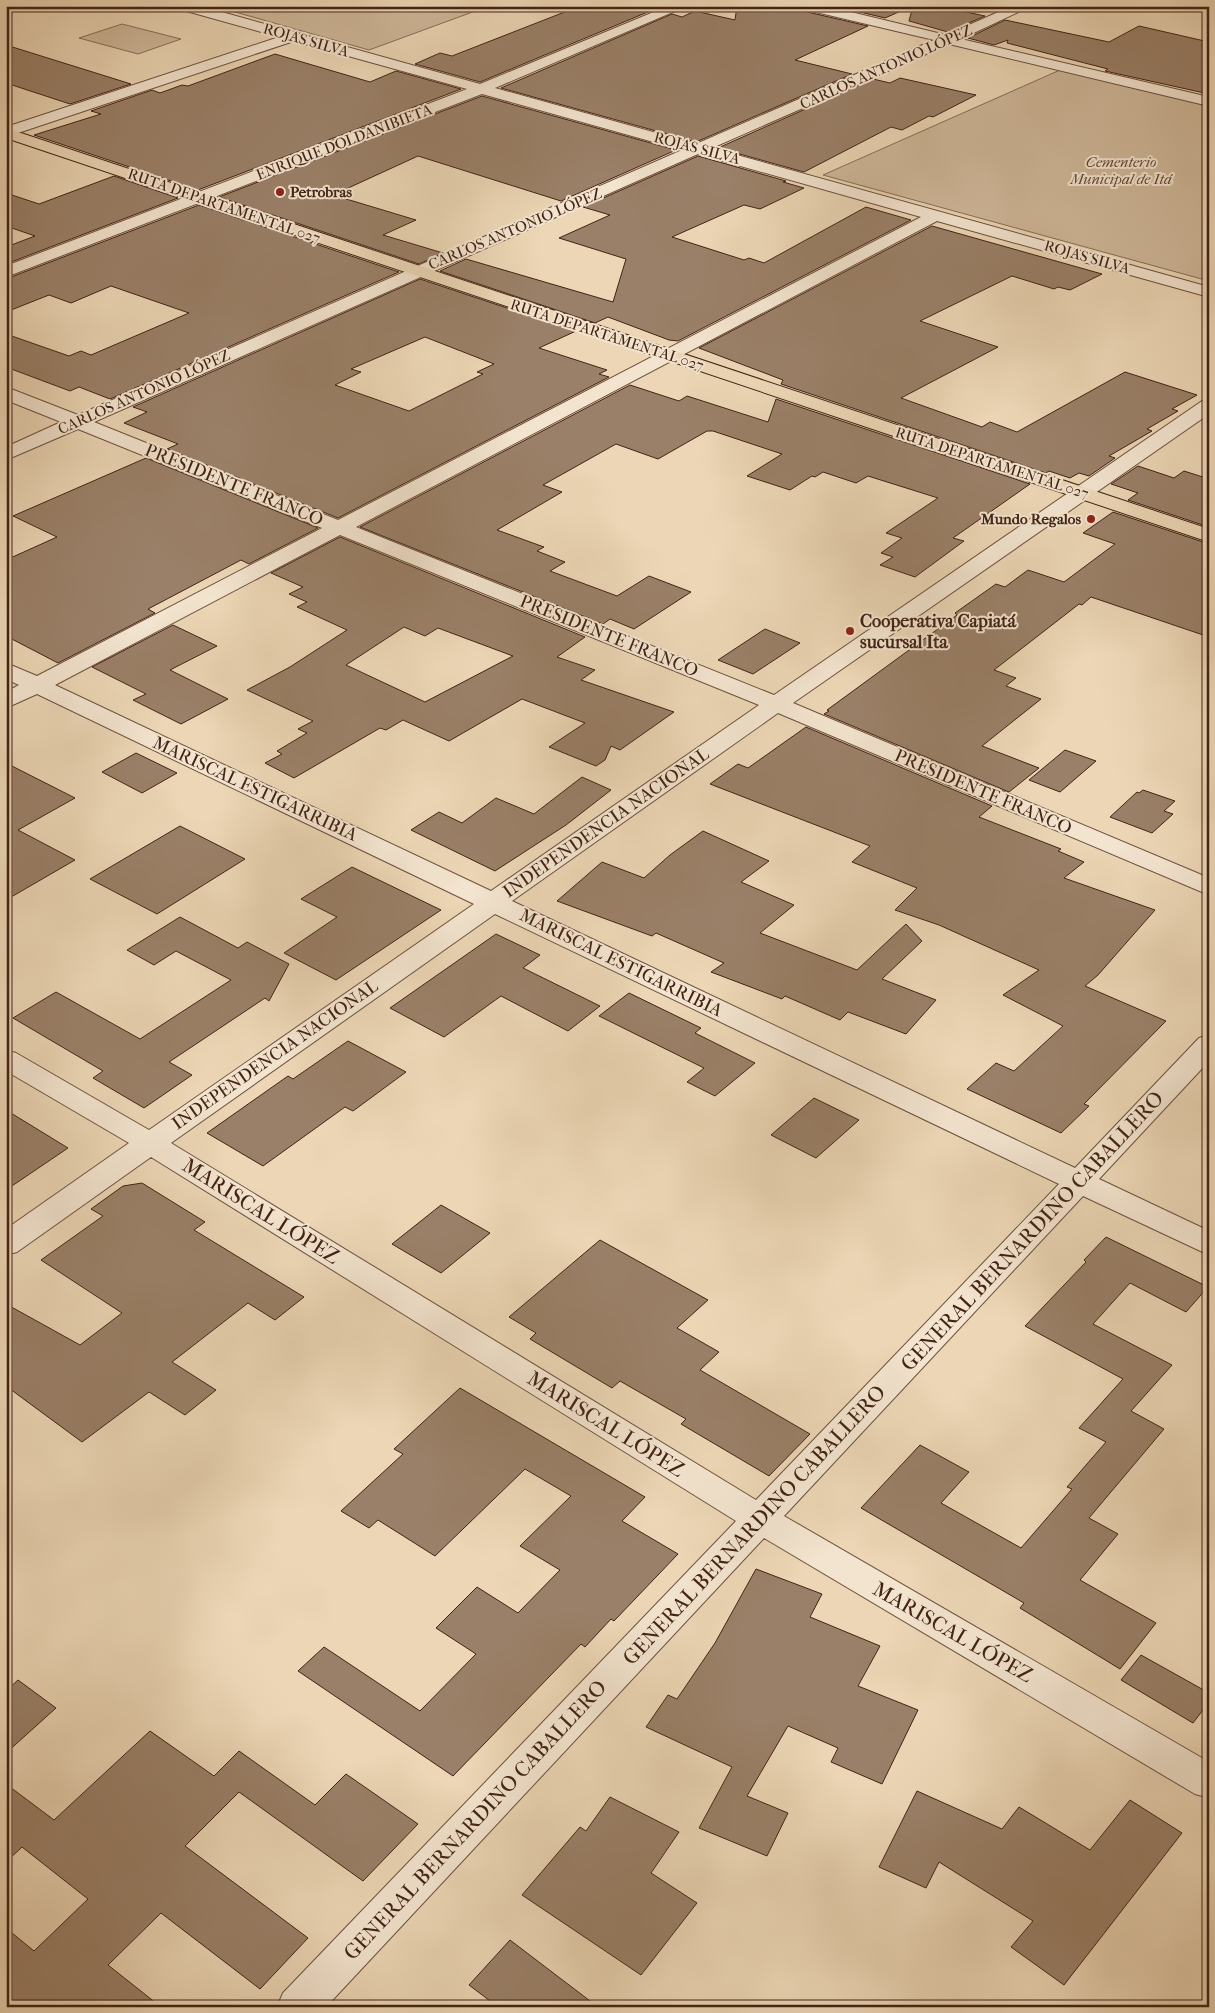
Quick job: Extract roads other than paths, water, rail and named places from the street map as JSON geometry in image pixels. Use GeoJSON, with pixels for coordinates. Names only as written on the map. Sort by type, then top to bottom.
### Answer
{"type":"FeatureCollection","features":[{"type":"Feature","properties":{"kind":"main road","name":"RUTA DEPARTAMENTAL 027"},"geometry":{"type":"LineString","coordinates":[[6,132],[416,272],[1209,536]]}},
{"type":"Feature","properties":{"kind":"street","name":"ROJAS SILVA"},"geometry":{"type":"LineString","coordinates":[[184,6],[1209,292]]}},
{"type":"Feature","properties":{"kind":"street","name":"ENRIQUE DOLDANIBIETA"},"geometry":{"type":"LineString","coordinates":[[6,272],[481,89],[680,6]]}},
{"type":"Feature","properties":{"kind":"street"},"geometry":{"type":"LineString","coordinates":[[808,6],[1208,101]]}},
{"type":"Feature","properties":{"kind":"street","name":"CARLOS ANTONIO LÓPEZ"},"geometry":{"type":"LineString","coordinates":[[6,454],[1024,6]]}},
{"type":"Feature","properties":{"kind":"street"},"geometry":{"type":"LineString","coordinates":[[6,132],[293,37]]}},
{"type":"Feature","properties":{"kind":"street"},"geometry":{"type":"LineString","coordinates":[[6,701],[937,215]]}},
{"type":"Feature","properties":{"kind":"street","name":"PRESIDENTE FRANCO"},"geometry":{"type":"LineString","coordinates":[[6,393],[776,704],[1209,887]]}},
{"type":"Feature","properties":{"kind":"street","name":"INDEPENDENCIA NACIONAL"},"geometry":{"type":"LineString","coordinates":[[6,1244],[776,704],[1209,405]]}},
{"type":"Feature","properties":{"kind":"street","name":"MARISCAL ESTIGARRIBIA"},"geometry":{"type":"LineString","coordinates":[[6,670],[1209,1244]]}},
{"type":"Feature","properties":{"kind":"street","name":"GENERAL BERNARDINO CABALLERO"},"geometry":{"type":"LineString","coordinates":[[298,2007],[1209,1044]]}},
{"type":"Feature","properties":{"kind":"street","name":"MARISCAL LÓPEZ"},"geometry":{"type":"LineString","coordinates":[[6,1059],[150,1143],[760,1519],[1209,1782]]}},
{"type":"Feature","properties":{"kind":"place","name":"Petrobras"},"geometry":{"type":"Point","coordinates":[280,192]}},
{"type":"Feature","properties":{"kind":"place","name":"Mundo Regalos"},"geometry":{"type":"Point","coordinates":[1091,519]}},
{"type":"Feature","properties":{"kind":"place","name":"Cooperativa Capiatá sucursal Ita"},"geometry":{"type":"Point","coordinates":[850,631]}},
{"type":"Feature","properties":{"kind":"park label","name":"Cementerio Municipal de Itá"},"geometry":{"type":"Point","coordinates":[1121,170]}}]}
